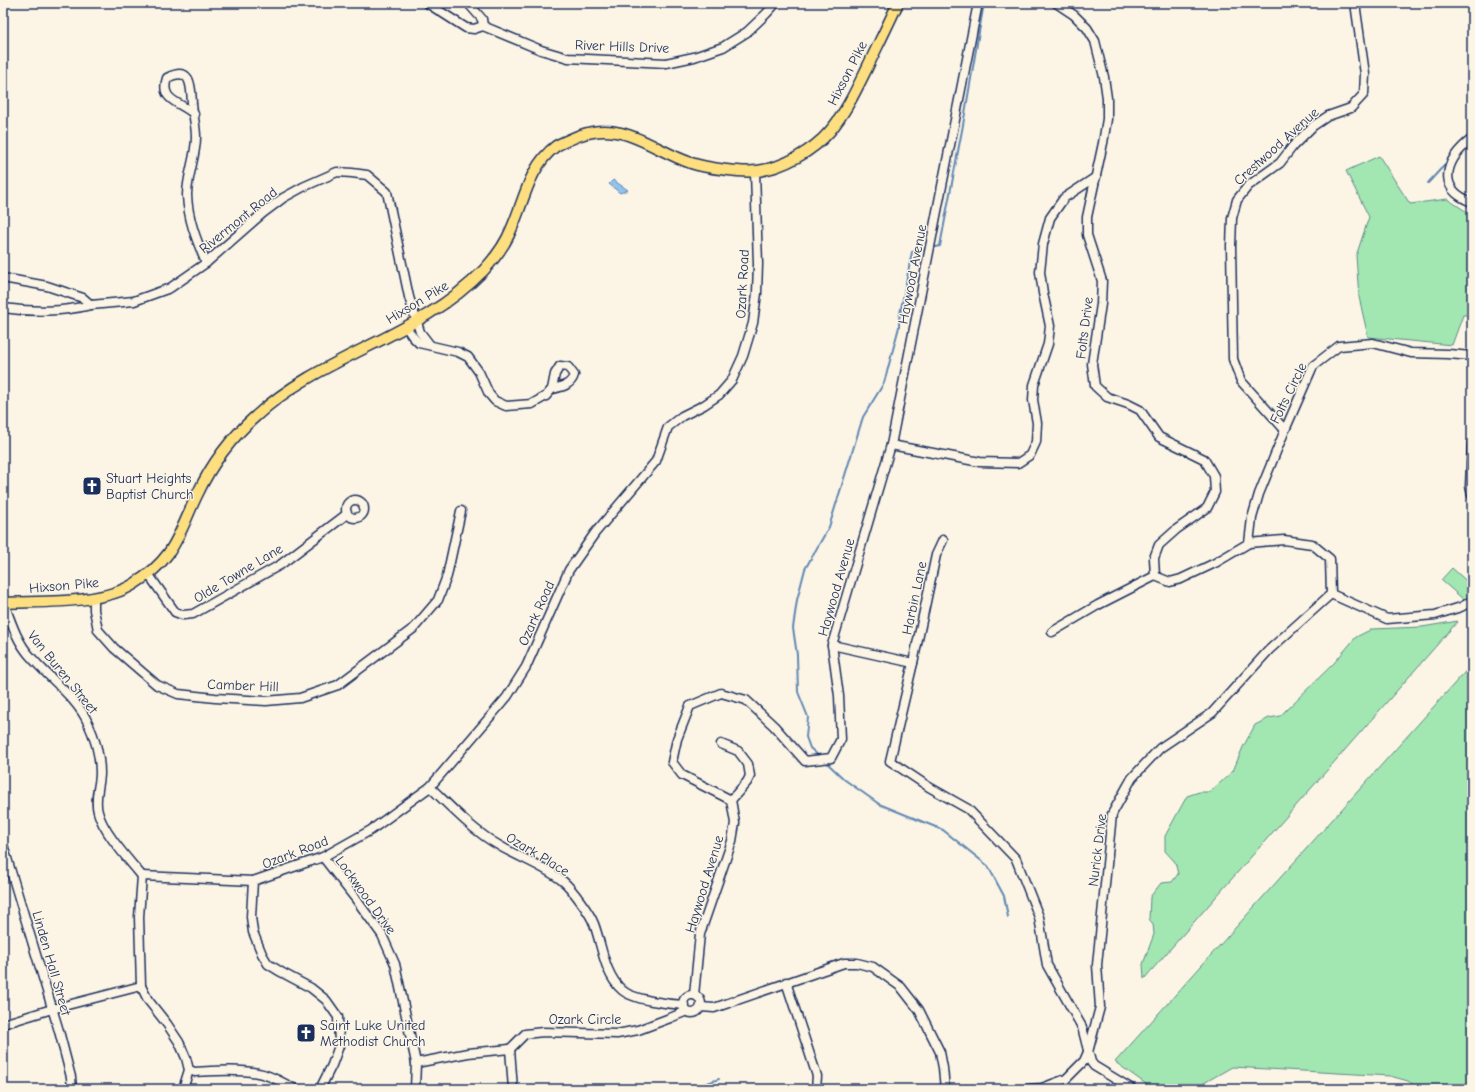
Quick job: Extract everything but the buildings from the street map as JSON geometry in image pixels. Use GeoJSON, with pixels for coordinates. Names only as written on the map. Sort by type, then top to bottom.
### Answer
{"type":"FeatureCollection","features":[{"type":"Feature","properties":{"kind":"main road","name":"Hixson Pike"},"geometry":{"type":"LineString","coordinates":[[4,603],[76,600],[106,595],[129,587],[149,574],[166,558],[178,540],[198,492],[224,449],[235,436],[273,401],[296,385],[438,309],[462,291],[501,249],[511,232],[530,179],[543,159],[555,147],[567,140],[593,131],[615,131],[645,141],[691,163],[712,168],[755,172],[773,168],[799,156],[830,131],[848,106],[898,3]]}},
{"type":"Feature","properties":{"kind":"street"},"geometry":{"type":"LineString","coordinates":[[427,3],[466,28],[474,29],[483,26],[482,19],[468,3]]}},
{"type":"Feature","properties":{"kind":"street","name":"River Hills Drive"},"geometry":{"type":"LineString","coordinates":[[483,26],[541,50],[568,58],[666,63],[694,57],[723,47],[747,32],[776,3]]}},
{"type":"Feature","properties":{"kind":"street","name":"Haywood Avenue"},"geometry":{"type":"LineString","coordinates":[[694,995],[700,934],[732,841],[735,823],[731,800],[682,775],[672,762],[677,739],[690,706],[721,693],[746,700],[774,726],[805,761],[831,758],[842,739],[839,696],[832,645],[892,445],[978,3]]}},
{"type":"Feature","properties":{"kind":"street","name":"Folts Drive"},"geometry":{"type":"LineString","coordinates":[[1058,3],[1074,15],[1087,28],[1094,41],[1104,77],[1107,98],[1107,119],[1087,217],[1087,235],[1102,281],[1101,304],[1092,364],[1095,386],[1107,397],[1140,410],[1159,437],[1204,459],[1214,476],[1215,492],[1207,508],[1177,529],[1159,545],[1154,558],[1155,576]]}},
{"type":"Feature","properties":{"kind":"street","name":"Crestwood Avenue"},"geometry":{"type":"LineString","coordinates":[[1285,430],[1241,381],[1233,359],[1232,218],[1237,200],[1248,186],[1280,163],[1293,146],[1313,126],[1328,116],[1351,108],[1364,94],[1365,74],[1355,3]]}},
{"type":"Feature","properties":{"kind":"street"},"geometry":{"type":"LineString","coordinates":[[194,114],[170,99],[166,92],[165,84],[167,78],[179,74],[186,76],[192,87],[196,138],[188,188],[189,211],[191,226],[206,263]]}},
{"type":"Feature","properties":{"kind":"street"},"geometry":{"type":"LineString","coordinates":[[1472,139],[1456,153],[1449,165],[1447,175],[1450,184],[1455,191],[1466,200],[1472,202]]}},
{"type":"Feature","properties":{"kind":"street","name":"Rivermont Road"},"geometry":{"type":"LineString","coordinates":[[3,308],[24,311],[79,308],[91,305],[134,301],[170,288],[206,263],[263,213],[283,198],[303,187],[337,172],[352,173],[367,175],[386,192],[406,284],[416,321],[421,335],[430,345]]}},
{"type":"Feature","properties":{"kind":"street","name":"Ozark Road"},"geometry":{"type":"LineString","coordinates":[[142,876],[253,881],[323,857],[371,830],[430,787],[507,697],[526,667],[569,570],[595,533],[656,461],[668,427],[682,416],[704,405],[719,395],[732,380],[743,356],[753,323],[757,293],[758,264],[755,172]]}},
{"type":"Feature","properties":{"kind":"street"},"geometry":{"type":"LineString","coordinates":[[892,445],[980,462],[1018,463],[1030,454],[1036,442],[1037,423],[1033,400],[1034,386],[1048,344],[1050,326],[1040,272],[1043,244],[1050,218],[1064,198],[1096,177]]}},
{"type":"Feature","properties":{"kind":"street"},"geometry":{"type":"LineString","coordinates":[[3,278],[47,286],[83,298],[91,305]]}},
{"type":"Feature","properties":{"kind":"street"},"geometry":{"type":"LineString","coordinates":[[406,327],[413,337],[419,342],[463,354],[468,357],[479,372],[488,394],[495,401],[506,406],[532,404],[546,396],[552,389]]}},
{"type":"Feature","properties":{"kind":"street","name":"Folts Circle"},"geometry":{"type":"LineString","coordinates":[[1249,543],[1252,518],[1259,494],[1313,366],[1339,346],[1373,343],[1411,353],[1472,356]]}},
{"type":"Feature","properties":{"kind":"street"},"geometry":{"type":"LineString","coordinates":[[1472,443],[1470,486],[1472,495]]}},
{"type":"Feature","properties":{"kind":"street","name":"Camber Hill"},"geometry":{"type":"LineString","coordinates":[[94,597],[94,610],[98,630],[114,648],[157,685],[178,694],[215,698],[266,701],[300,698],[338,685],[414,628],[438,600],[448,576],[461,511]]}},
{"type":"Feature","properties":{"kind":"street","name":"Olde Towne Lane"},"geometry":{"type":"LineString","coordinates":[[149,574],[175,612],[183,616],[193,614],[280,565],[347,514]]}},
{"type":"Feature","properties":{"kind":"street","name":"Harbin Lane"},"geometry":{"type":"LineString","coordinates":[[943,540],[936,555],[913,663],[890,760],[929,787],[968,809],[1016,859],[1039,917],[1047,964],[1082,1027],[1088,1052]]}},
{"type":"Feature","properties":{"kind":"street"},"geometry":{"type":"LineString","coordinates":[[1052,632],[1098,605],[1155,576],[1170,582],[1181,579],[1215,563],[1249,543],[1284,540],[1312,544],[1330,559],[1331,594],[1387,619],[1435,615],[1461,607],[1472,601]]}},
{"type":"Feature","properties":{"kind":"street","name":"Nurick Drive"},"geometry":{"type":"LineString","coordinates":[[1028,1089],[1042,1088],[1066,1079],[1084,1061],[1088,1052],[1100,1007],[1097,965],[1112,814],[1132,778],[1160,748],[1212,713],[1269,650],[1331,594]]}},
{"type":"Feature","properties":{"kind":"street","name":"Van Buren Street"},"geometry":{"type":"LineString","coordinates":[[4,603],[21,643],[30,657],[77,706],[88,722],[98,754],[100,773],[97,793],[97,810],[101,823],[142,876]]}},
{"type":"Feature","properties":{"kind":"street"},"geometry":{"type":"LineString","coordinates":[[832,645],[913,663]]}},
{"type":"Feature","properties":{"kind":"street"},"geometry":{"type":"LineString","coordinates":[[721,744],[738,751],[748,764],[750,776],[747,782],[731,800]]}},
{"type":"Feature","properties":{"kind":"street","name":"Ozark Place"},"geometry":{"type":"LineString","coordinates":[[430,787],[483,836],[501,847],[541,867],[564,882],[580,901],[593,922],[610,975],[624,992],[639,998],[685,1008]]}},
{"type":"Feature","properties":{"kind":"street","name":"Linden Hall Street"},"geometry":{"type":"LineString","coordinates":[[3,845],[52,1009],[71,1077],[72,1089]]}},
{"type":"Feature","properties":{"kind":"street","name":"Lockwood Drive"},"geometry":{"type":"LineString","coordinates":[[323,857],[382,935],[395,964],[416,1062],[415,1089]]}},
{"type":"Feature","properties":{"kind":"street"},"geometry":{"type":"LineString","coordinates":[[142,876],[139,917],[141,986],[148,1000],[179,1042],[186,1058],[189,1070],[183,1089]]}},
{"type":"Feature","properties":{"kind":"street"},"geometry":{"type":"LineString","coordinates":[[253,881],[251,917],[253,932],[268,964],[311,988],[326,1000],[338,1017],[339,1046],[332,1065],[320,1089]]}},
{"type":"Feature","properties":{"kind":"street"},"geometry":{"type":"LineString","coordinates":[[701,1007],[714,1008],[844,963],[857,963],[873,967],[901,987],[918,1010],[940,1052],[945,1089]]}},
{"type":"Feature","properties":{"kind":"street"},"geometry":{"type":"LineString","coordinates":[[786,982],[817,1076],[816,1089]]}},
{"type":"Feature","properties":{"kind":"street"},"geometry":{"type":"LineString","coordinates":[[3,1024],[52,1009],[141,986]]}},
{"type":"Feature","properties":{"kind":"street"},"geometry":{"type":"LineString","coordinates":[[694,995],[701,1001],[701,1007],[695,1013],[689,1012],[685,1008],[686,998],[694,995]]}},
{"type":"Feature","properties":{"kind":"street","name":"Ozark Circle"},"geometry":{"type":"LineString","coordinates":[[510,1049],[525,1034],[543,1032],[617,1034],[638,1030],[670,1018],[685,1008]]}},
{"type":"Feature","properties":{"kind":"street"},"geometry":{"type":"LineString","coordinates":[[416,1062],[468,1053],[510,1049],[513,1089]]}},
{"type":"Feature","properties":{"kind":"street"},"geometry":{"type":"LineString","coordinates":[[1088,1052],[1094,1066],[1132,1089]]}},
{"type":"Feature","properties":{"kind":"street"},"geometry":{"type":"LineString","coordinates":[[189,1070],[195,1072],[258,1072],[277,1079],[295,1089]]}},
{"type":"Feature","properties":{"kind":"green space"},"geometry":{"type":"Polygon","coordinates":[[[1379,156],[1410,204],[1447,199],[1472,215],[1472,315],[1463,315],[1452,345],[1368,337],[1359,297],[1356,256],[1369,217],[1346,171],[1379,156]]]}},
{"type":"Feature","properties":{"kind":"green space"},"geometry":{"type":"Polygon","coordinates":[[[1452,568],[1472,586],[1472,593],[1464,600],[1441,580],[1452,568]]]}},
{"type":"Feature","properties":{"kind":"green space"},"geometry":{"type":"Polygon","coordinates":[[[1458,621],[1144,979],[1143,964],[1154,934],[1153,924],[1149,919],[1150,897],[1161,883],[1172,882],[1178,874],[1175,862],[1165,851],[1165,836],[1187,796],[1199,792],[1210,792],[1233,771],[1243,747],[1255,725],[1269,718],[1280,716],[1334,663],[1356,637],[1372,629],[1422,627],[1458,621]]]}},
{"type":"Feature","properties":{"kind":"green space"},"geometry":{"type":"Polygon","coordinates":[[[1472,664],[1472,1089],[1420,1089],[1408,1081],[1390,1076],[1232,1067],[1204,1083],[1198,1089],[1153,1089],[1115,1062],[1472,664]]]}},
{"type":"Feature","properties":{"kind":"water"},"geometry":{"type":"Polygon","coordinates":[[[613,180],[628,190],[620,193],[609,184],[613,180]]]}},
{"type":"Feature","properties":{"kind":"waterway"},"geometry":{"type":"LineString","coordinates":[[932,248],[940,246],[984,3]]}},
{"type":"Feature","properties":{"kind":"waterway"},"geometry":{"type":"LineString","coordinates":[[1428,183],[1449,160]]}},
{"type":"Feature","properties":{"kind":"waterway"},"geometry":{"type":"LineString","coordinates":[[819,756],[810,748],[806,737],[808,717],[798,692],[797,655],[793,628],[797,600],[805,569],[829,527],[863,417],[884,383],[899,327],[899,319],[912,252],[927,249]]}},
{"type":"Feature","properties":{"kind":"waterway"},"geometry":{"type":"LineString","coordinates":[[826,762],[845,780],[879,804],[943,830],[988,866],[1004,896],[1008,917]]}},
{"type":"Feature","properties":{"kind":"waterway"},"geometry":{"type":"LineString","coordinates":[[673,1089],[693,1088],[719,1079]]}},
{"type":"Feature","properties":{"kind":"place","name":"Stuart Heights Baptist Church"},"geometry":{"type":"Point","coordinates":[92,486]}},
{"type":"Feature","properties":{"kind":"place","name":"Saint Luke United Methodist Church"},"geometry":{"type":"Point","coordinates":[306,1033]}}]}
